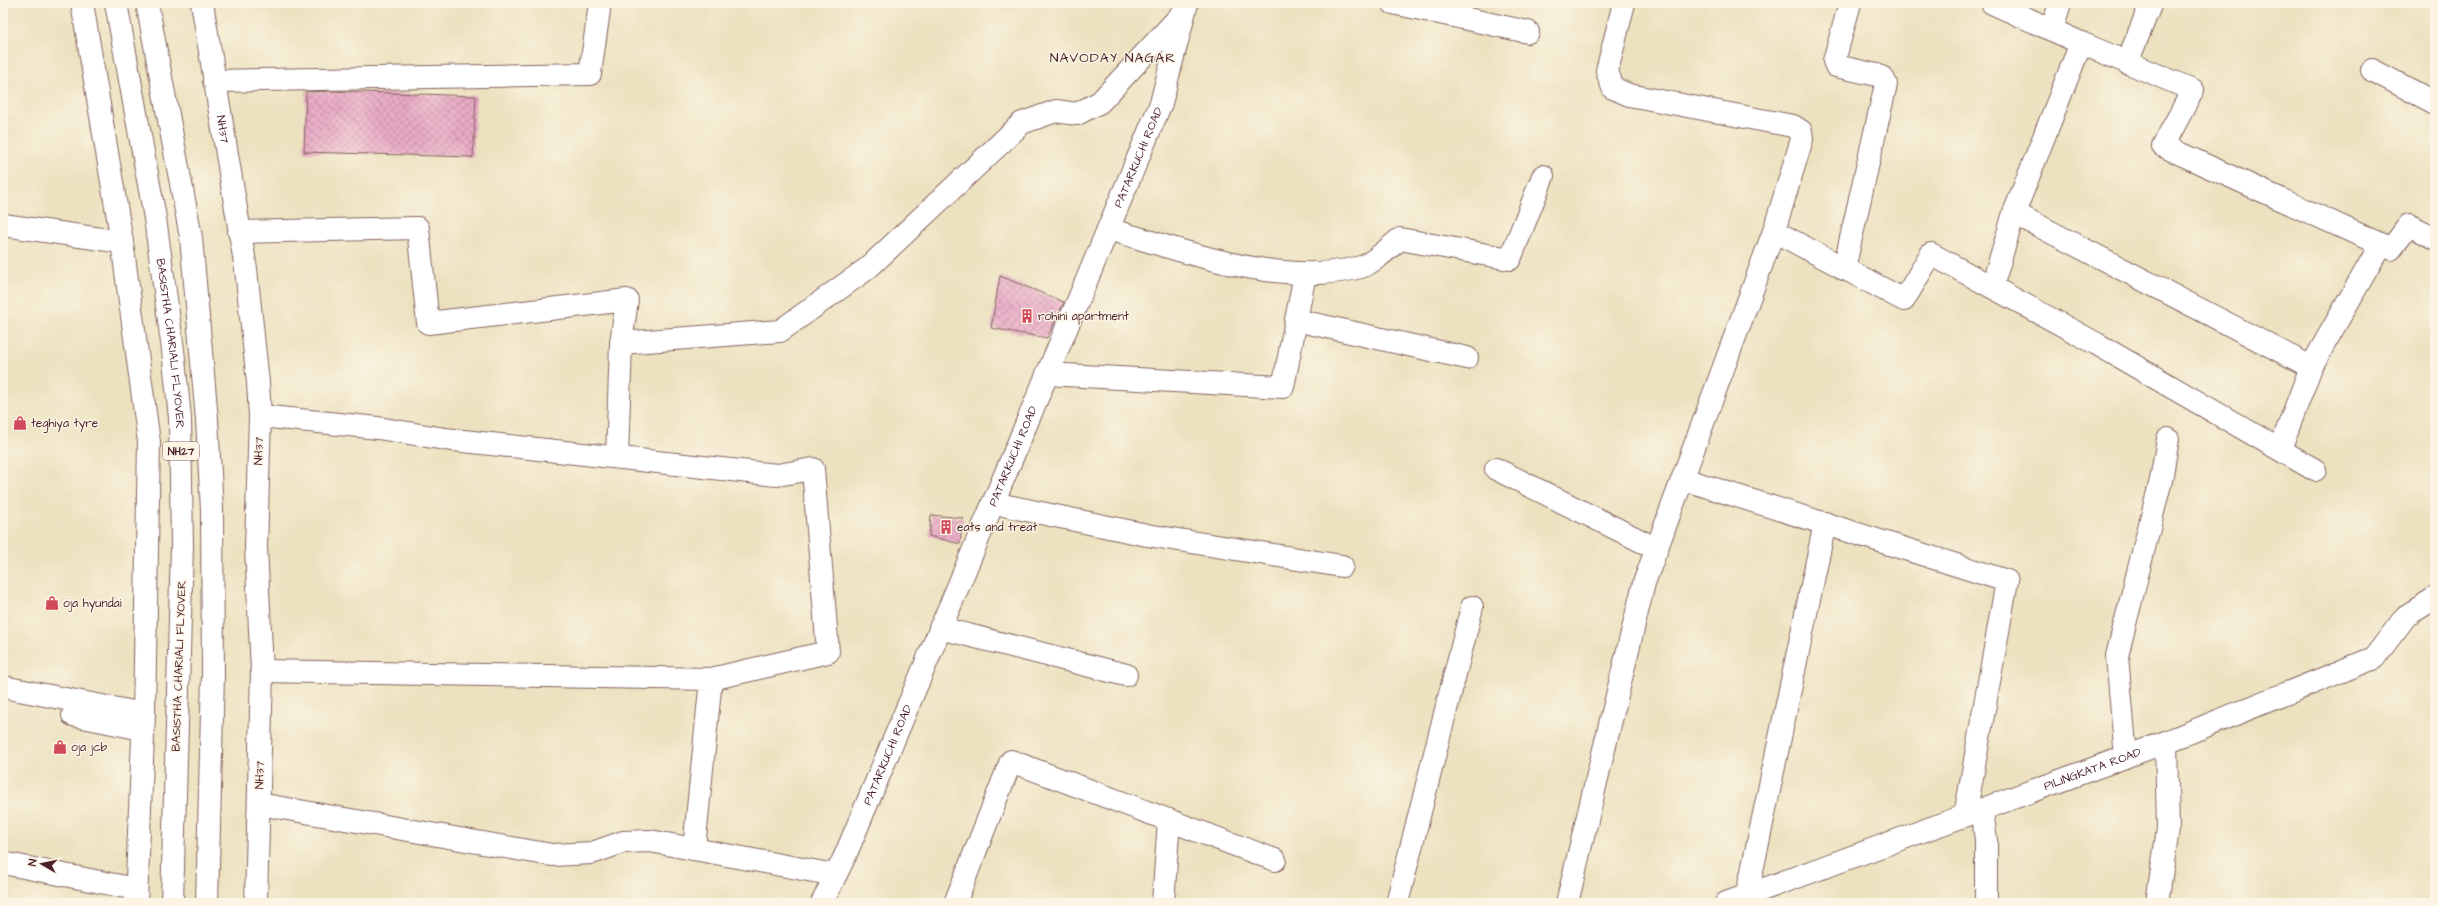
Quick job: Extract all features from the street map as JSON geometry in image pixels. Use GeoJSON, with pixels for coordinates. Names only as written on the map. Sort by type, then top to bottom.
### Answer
{"type":"FeatureCollection","features":[{"type":"Feature","properties":{"kind":"main road"},"geometry":{"type":"LineString","coordinates":[[3,863],[136,896],[143,721],[149,442],[122,242],[82,3]]}},
{"type":"Feature","properties":{"kind":"main road","name":"BASISTHA CHARIALI FLYOVER"},"geometry":{"type":"LineString","coordinates":[[116,3],[155,218],[170,328],[180,418],[182,546],[172,903]]}},
{"type":"Feature","properties":{"kind":"main road","name":"NH27"},"geometry":{"type":"LineString","coordinates":[[147,3],[191,237],[207,420],[212,510],[213,675],[207,903]]}},
{"type":"Feature","properties":{"kind":"main road","name":"NH37"},"geometry":{"type":"LineString","coordinates":[[202,3],[249,300],[260,416],[256,547],[262,671],[256,903]]}},
{"type":"Feature","properties":{"kind":"main road"},"geometry":{"type":"LineString","coordinates":[[214,81],[590,74],[600,3]]}},
{"type":"Feature","properties":{"kind":"main road"},"geometry":{"type":"LineString","coordinates":[[1393,3],[1528,32]]}},
{"type":"Feature","properties":{"kind":"main road"},"geometry":{"type":"LineString","coordinates":[[1567,903],[1644,583],[1774,232],[1802,139],[1801,131],[1793,126],[1629,95],[1613,88],[1607,71],[1624,3]]}},
{"type":"Feature","properties":{"kind":"main road"},"geometry":{"type":"LineString","coordinates":[[1844,269],[1886,84],[1883,78],[1877,75],[1836,66],[1834,61],[1850,3]]}},
{"type":"Feature","properties":{"kind":"main road"},"geometry":{"type":"LineString","coordinates":[[1992,3],[2081,44],[2193,90],[2164,146],[2391,248],[2409,225],[2435,238]]}},
{"type":"Feature","properties":{"kind":"main road"},"geometry":{"type":"LineString","coordinates":[[2052,30],[2060,3]]}},
{"type":"Feature","properties":{"kind":"main road"},"geometry":{"type":"LineString","coordinates":[[2127,63],[2151,3]]}},
{"type":"Feature","properties":{"kind":"main road"},"geometry":{"type":"LineString","coordinates":[[621,343],[780,331],[868,268],[1022,123],[1056,110],[1078,114],[1100,102],[1186,7]]}},
{"type":"Feature","properties":{"kind":"main road","name":"PATARKUCHI ROAD"},"geometry":{"type":"LineString","coordinates":[[822,903],[836,875],[1160,103],[1186,7]]}},
{"type":"Feature","properties":{"kind":"main road"},"geometry":{"type":"LineString","coordinates":[[1992,287],[2014,214],[2081,44]]}},
{"type":"Feature","properties":{"kind":"main road"},"geometry":{"type":"LineString","coordinates":[[2372,70],[2435,103]]}},
{"type":"Feature","properties":{"kind":"main road"},"geometry":{"type":"LineString","coordinates":[[1108,229],[1230,264],[1305,274],[1362,266],[1400,239],[1510,259],[1543,176]]}},
{"type":"Feature","properties":{"kind":"main road"},"geometry":{"type":"LineString","coordinates":[[2014,214],[2311,367]]}},
{"type":"Feature","properties":{"kind":"main road"},"geometry":{"type":"LineString","coordinates":[[3,225],[122,242]]}},
{"type":"Feature","properties":{"kind":"main road"},"geometry":{"type":"LineString","coordinates":[[239,232],[418,228],[428,323],[627,300],[621,343],[617,457]]}},
{"type":"Feature","properties":{"kind":"main road"},"geometry":{"type":"LineString","coordinates":[[1774,232],[1904,300],[1930,254],[2097,344],[2315,470]]}},
{"type":"Feature","properties":{"kind":"main road"},"geometry":{"type":"LineString","coordinates":[[2280,449],[2311,367],[2381,244]]}},
{"type":"Feature","properties":{"kind":"main road"},"geometry":{"type":"LineString","coordinates":[[1047,374],[1283,387],[1305,274]]}},
{"type":"Feature","properties":{"kind":"main road"},"geometry":{"type":"LineString","coordinates":[[1296,320],[1468,358]]}},
{"type":"Feature","properties":{"kind":"main road"},"geometry":{"type":"LineString","coordinates":[[260,416],[777,475],[813,469],[828,652],[711,679],[262,671]]}},
{"type":"Feature","properties":{"kind":"main road"},"geometry":{"type":"LineString","coordinates":[[2126,757],[2117,656],[2161,480],[2168,439]]}},
{"type":"Feature","properties":{"kind":"main road"},"geometry":{"type":"LineString","coordinates":[[1496,469],[1657,549]]}},
{"type":"Feature","properties":{"kind":"main road"},"geometry":{"type":"LineString","coordinates":[[1683,479],[2007,581],[1974,813],[1986,840],[1986,903]]}},
{"type":"Feature","properties":{"kind":"main road"},"geometry":{"type":"LineString","coordinates":[[993,503],[1147,535],[1342,566]]}},
{"type":"Feature","properties":{"kind":"main road"},"geometry":{"type":"LineString","coordinates":[[1747,895],[1825,523]]}},
{"type":"Feature","properties":{"kind":"main road","name":"PILINGKATA ROAD"},"geometry":{"type":"LineString","coordinates":[[1726,903],[2166,742],[2374,658],[2406,616],[2435,598]]}},
{"type":"Feature","properties":{"kind":"main road"},"geometry":{"type":"LineString","coordinates":[[1397,903],[1472,607]]}},
{"type":"Feature","properties":{"kind":"main road"},"geometry":{"type":"LineString","coordinates":[[940,628],[1126,675]]}},
{"type":"Feature","properties":{"kind":"main road"},"geometry":{"type":"LineString","coordinates":[[694,849],[711,679]]}},
{"type":"Feature","properties":{"kind":"main road"},"geometry":{"type":"LineString","coordinates":[[3,687],[143,721]]}},
{"type":"Feature","properties":{"kind":"main road"},"geometry":{"type":"LineString","coordinates":[[3,701],[143,721]]}},
{"type":"Feature","properties":{"kind":"main road"},"geometry":{"type":"LineString","coordinates":[[2157,903],[2168,828],[2166,742]]}},
{"type":"Feature","properties":{"kind":"main road"},"geometry":{"type":"LineString","coordinates":[[954,903],[1011,761],[1275,860]]}},
{"type":"Feature","properties":{"kind":"main road"},"geometry":{"type":"LineString","coordinates":[[259,804],[552,855],[592,853],[623,842],[650,841],[836,875]]}},
{"type":"Feature","properties":{"kind":"main road"},"geometry":{"type":"LineString","coordinates":[[1163,903],[1169,820]]}},
{"type":"Feature","properties":{"kind":"building"},"geometry":{"type":"Polygon","coordinates":[[[333,91],[476,96],[473,157],[304,152],[306,92],[333,91]]]}},
{"type":"Feature","properties":{"kind":"building","name":"rohini apartment"},"geometry":{"type":"Polygon","coordinates":[[[1000,276],[1064,302],[1047,338],[991,328],[1000,276]]]}},
{"type":"Feature","properties":{"kind":"building","name":"eats and treat"},"geometry":{"type":"Polygon","coordinates":[[[931,515],[963,518],[960,544],[929,536],[931,515]]]}},
{"type":"Feature","properties":{"kind":"place","name":"rohini apartment"},"geometry":{"type":"Point","coordinates":[1027,316]}},
{"type":"Feature","properties":{"kind":"place","name":"teghiya tyre"},"geometry":{"type":"Point","coordinates":[20,423]}},
{"type":"Feature","properties":{"kind":"place","name":"eats and treat"},"geometry":{"type":"Point","coordinates":[946,527]}},
{"type":"Feature","properties":{"kind":"place","name":"oja hyundai"},"geometry":{"type":"Point","coordinates":[52,603]}},
{"type":"Feature","properties":{"kind":"place","name":"oja jcb"},"geometry":{"type":"Point","coordinates":[60,747]}},
{"type":"Feature","properties":{"kind":"district","name":"NAVODAY NAGAR"},"geometry":{"type":"Point","coordinates":[1113,58]}}]}
